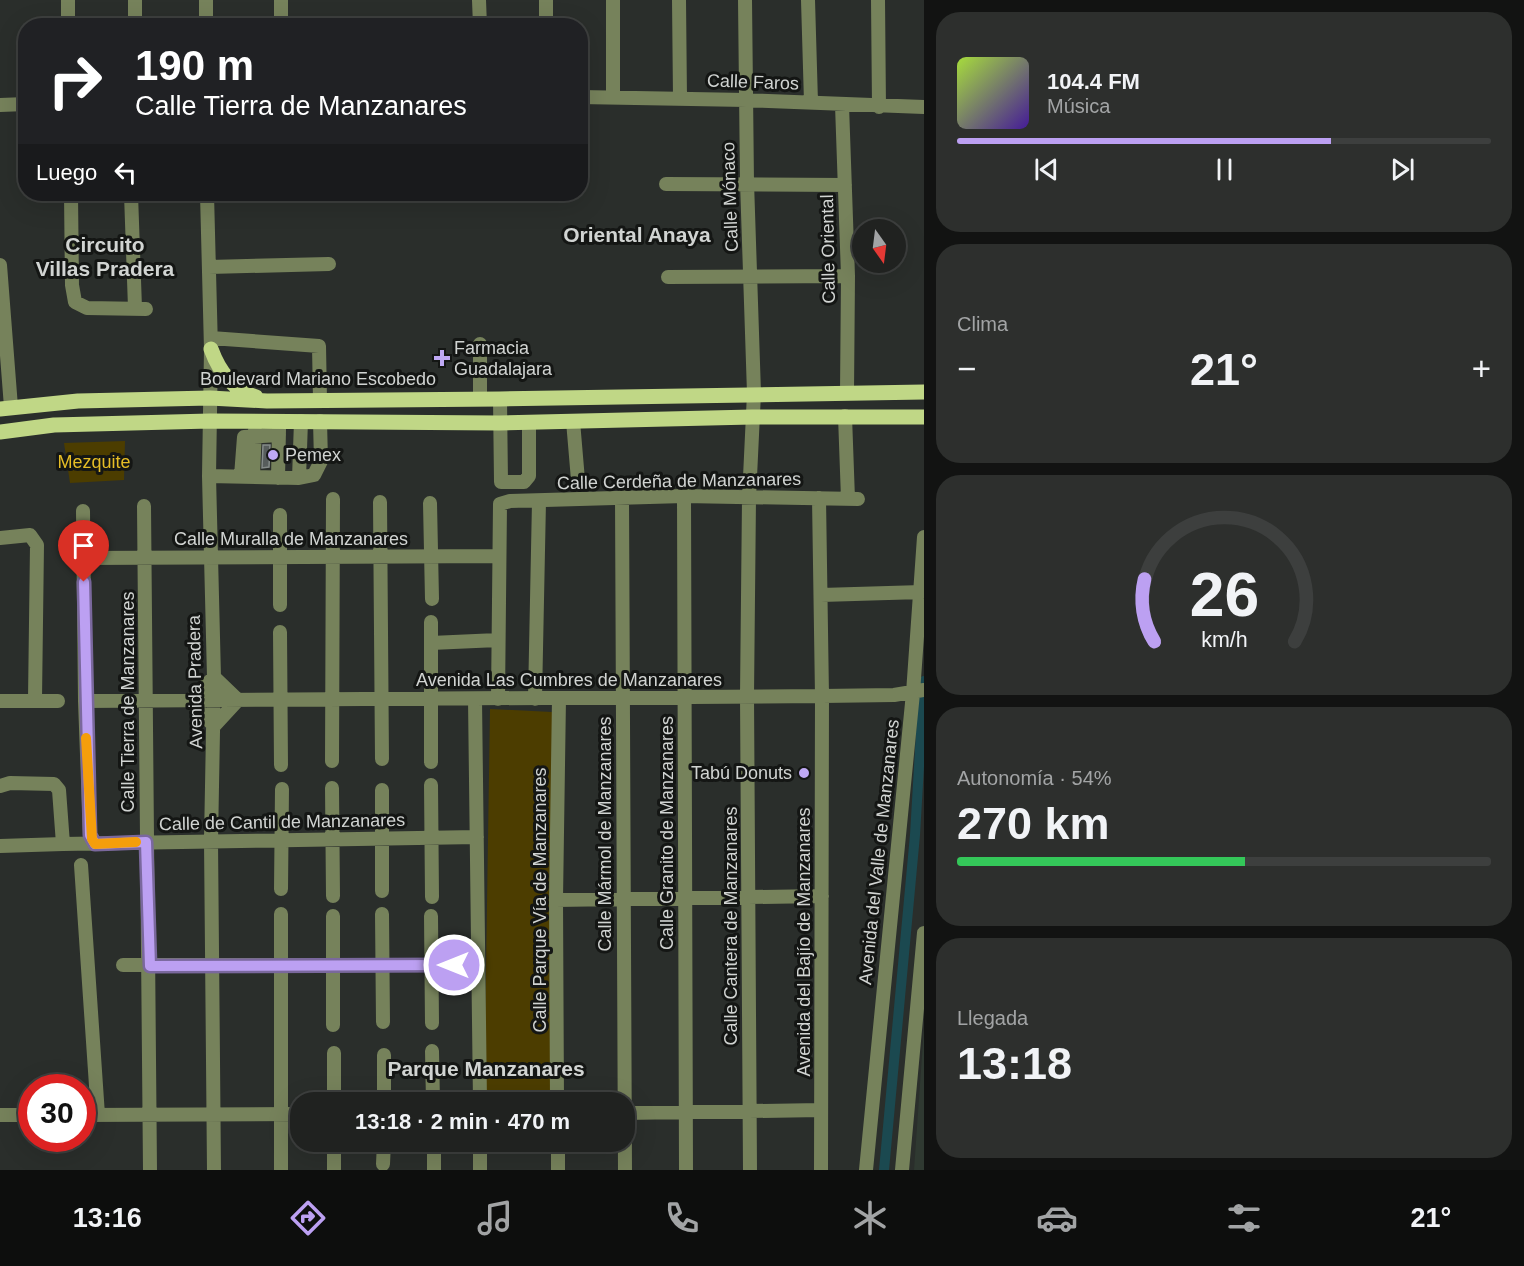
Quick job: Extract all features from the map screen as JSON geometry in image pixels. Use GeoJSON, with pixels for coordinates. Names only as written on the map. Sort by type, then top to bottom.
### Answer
{"type":"FeatureCollection","features":[{"type":"Feature","properties":{"kind":"main road"},"geometry":{"type":"LineString","coordinates":[[211,344],[219,367],[237,388],[267,401]]}},
{"type":"Feature","properties":{"kind":"main road","name":"Boulevard Mariano Escobedo"},"geometry":{"type":"LineString","coordinates":[[6,408],[78,401],[210,398],[267,401],[924,392]]}},
{"type":"Feature","properties":{"kind":"main road"},"geometry":{"type":"LineString","coordinates":[[0,432],[54,425],[210,421],[255,429],[279,429],[301,422],[320,421],[529,423],[752,417],[924,417]]}},
{"type":"Feature","properties":{"kind":"street"},"geometry":{"type":"LineString","coordinates":[[68,18],[69,0]]}},
{"type":"Feature","properties":{"kind":"street"},"geometry":{"type":"LineString","coordinates":[[135,0],[135,18]]}},
{"type":"Feature","properties":{"kind":"street"},"geometry":{"type":"LineString","coordinates":[[206,0],[206,18]]}},
{"type":"Feature","properties":{"kind":"street"},"geometry":{"type":"LineString","coordinates":[[281,0],[281,18]]}},
{"type":"Feature","properties":{"kind":"street"},"geometry":{"type":"LineString","coordinates":[[479,0],[480,18]]}},
{"type":"Feature","properties":{"kind":"street"},"geometry":{"type":"LineString","coordinates":[[546,0],[546,18]]}},
{"type":"Feature","properties":{"kind":"street"},"geometry":{"type":"LineString","coordinates":[[613,0],[614,97]]}},
{"type":"Feature","properties":{"kind":"street"},"geometry":{"type":"LineString","coordinates":[[679,0],[680,98]]}},
{"type":"Feature","properties":{"kind":"street","name":"Calle Mónaco"},"geometry":{"type":"LineString","coordinates":[[745,0],[747,182],[754,393]]}},
{"type":"Feature","properties":{"kind":"street"},"geometry":{"type":"LineString","coordinates":[[808,0],[811,102]]}},
{"type":"Feature","properties":{"kind":"street"},"geometry":{"type":"LineString","coordinates":[[878,0],[879,107]]}},
{"type":"Feature","properties":{"kind":"street","name":"Calle Faros"},"geometry":{"type":"LineString","coordinates":[[588,98],[746,99],[879,107],[924,107]]}},
{"type":"Feature","properties":{"kind":"street"},"geometry":{"type":"LineString","coordinates":[[0,105],[18,105]]}},
{"type":"Feature","properties":{"kind":"street","name":"Calle Oriental"},"geometry":{"type":"LineString","coordinates":[[842,105],[848,276],[847,392]]}},
{"type":"Feature","properties":{"kind":"street"},"geometry":{"type":"LineString","coordinates":[[666,184],[747,182],[845,185]]}},
{"type":"Feature","properties":{"kind":"street"},"geometry":{"type":"LineString","coordinates":[[71,201],[72,285],[75,302],[87,308],[141,309],[132,201]]}},
{"type":"Feature","properties":{"kind":"street","name":"Avenida Pradera"},"geometry":{"type":"LineString","coordinates":[[207,201],[211,344],[209,476],[214,677],[211,841],[214,1170]]}},
{"type":"Feature","properties":{"kind":"street"},"geometry":{"type":"LineString","coordinates":[[208,267],[330,264]]}},
{"type":"Feature","properties":{"kind":"street"},"geometry":{"type":"LineString","coordinates":[[0,265],[6,408]]}},
{"type":"Feature","properties":{"kind":"street"},"geometry":{"type":"LineString","coordinates":[[668,277],[848,276]]}},
{"type":"Feature","properties":{"kind":"street"},"geometry":{"type":"LineString","coordinates":[[211,344],[318,345],[320,347],[320,400]]}},
{"type":"Feature","properties":{"kind":"street"},"geometry":{"type":"LineString","coordinates":[[480,344],[480,399]]}},
{"type":"Feature","properties":{"kind":"street","name":"Calle Cantera de Manzanares"},"geometry":{"type":"LineString","coordinates":[[750,1170],[748,498],[754,393]]}},
{"type":"Feature","properties":{"kind":"street"},"geometry":{"type":"LineString","coordinates":[[500,399],[500,478],[504,483],[524,482],[529,476],[529,423]]}},
{"type":"Feature","properties":{"kind":"street","name":"Calle Cerdeña de Manzanares"},"geometry":{"type":"LineString","coordinates":[[498,556],[500,504],[510,501],[684,496],[853,499],[845,416]]}},
{"type":"Feature","properties":{"kind":"street"},"geometry":{"type":"LineString","coordinates":[[209,476],[299,478],[314,475],[319,469],[320,421]]}},
{"type":"Feature","properties":{"kind":"street"},"geometry":{"type":"LineString","coordinates":[[573,421],[578,480]]}},
{"type":"Feature","properties":{"kind":"street"},"geometry":{"type":"LineString","coordinates":[[299,478],[301,422]]}},
{"type":"Feature","properties":{"kind":"street"},"geometry":{"type":"LineString","coordinates":[[247,476],[255,429]]}},
{"type":"Feature","properties":{"kind":"street"},"geometry":{"type":"LineString","coordinates":[[278,478],[279,429]]}},
{"type":"Feature","properties":{"kind":"street","name":"Calle Granito de Manzanares"},"geometry":{"type":"LineString","coordinates":[[684,496],[686,1170]]}},
{"type":"Feature","properties":{"kind":"street","name":"Calle Mármol de Manzanares"},"geometry":{"type":"LineString","coordinates":[[622,497],[624,1092]]}},
{"type":"Feature","properties":{"kind":"street","name":"Avenida del Bajío de Manzanares"},"geometry":{"type":"LineString","coordinates":[[819,498],[822,696],[821,1170]]}},
{"type":"Feature","properties":{"kind":"street"},"geometry":{"type":"LineString","coordinates":[[332,761],[333,499]]}},
{"type":"Feature","properties":{"kind":"street"},"geometry":{"type":"LineString","coordinates":[[535,699],[538,501]]}},
{"type":"Feature","properties":{"kind":"street"},"geometry":{"type":"LineString","coordinates":[[380,502],[382,759]]}},
{"type":"Feature","properties":{"kind":"street"},"geometry":{"type":"LineString","coordinates":[[430,503],[432,599]]}},
{"type":"Feature","properties":{"kind":"street","name":"Calle Tierra de Manzanares"},"geometry":{"type":"LineString","coordinates":[[144,506],[147,701],[146,842],[150,966],[150,1170]]}},
{"type":"Feature","properties":{"kind":"street"},"geometry":{"type":"LineString","coordinates":[[83,511],[85,701],[92,844]]}},
{"type":"Feature","properties":{"kind":"street"},"geometry":{"type":"LineString","coordinates":[[280,515],[280,604]]}},
{"type":"Feature","properties":{"kind":"street"},"geometry":{"type":"LineString","coordinates":[[0,538],[30,535],[37,545],[35,699]]}},
{"type":"Feature","properties":{"kind":"street","name":"Avenida del Valle de Manzanares"},"geometry":{"type":"LineString","coordinates":[[866,1170],[918,692],[924,537]]}},
{"type":"Feature","properties":{"kind":"street"},"geometry":{"type":"LineString","coordinates":[[498,556],[498,699]]}},
{"type":"Feature","properties":{"kind":"street","name":"Calle Muralla de Manzanares"},"geometry":{"type":"LineString","coordinates":[[84,558],[498,556]]}},
{"type":"Feature","properties":{"kind":"street"},"geometry":{"type":"LineString","coordinates":[[821,595],[921,592]]}},
{"type":"Feature","properties":{"kind":"street"},"geometry":{"type":"LineString","coordinates":[[431,622],[431,762]]}},
{"type":"Feature","properties":{"kind":"street"},"geometry":{"type":"LineString","coordinates":[[280,632],[281,765]]}},
{"type":"Feature","properties":{"kind":"street"},"geometry":{"type":"LineString","coordinates":[[431,643],[498,640]]}},
{"type":"Feature","properties":{"kind":"street"},"geometry":{"type":"LineString","coordinates":[[214,677],[238,700],[214,726],[190,701],[214,677]]}},
{"type":"Feature","properties":{"kind":"street","name":"Avenida Las Cumbres de Manzanares"},"geometry":{"type":"LineString","coordinates":[[85,701],[822,696],[918,692]]}},
{"type":"Feature","properties":{"kind":"street","name":"Calle Parque Vía de Manzanares"},"geometry":{"type":"LineString","coordinates":[[557,1092],[556,900],[559,698]]}},
{"type":"Feature","properties":{"kind":"street"},"geometry":{"type":"LineString","coordinates":[[0,701],[35,699],[58,701]]}},
{"type":"Feature","properties":{"kind":"street"},"geometry":{"type":"LineString","coordinates":[[475,699],[480,1092]]}},
{"type":"Feature","properties":{"kind":"street"},"geometry":{"type":"LineString","coordinates":[[0,786],[10,783],[54,784],[59,790],[63,844]]}},
{"type":"Feature","properties":{"kind":"street"},"geometry":{"type":"LineString","coordinates":[[431,785],[432,897]]}},
{"type":"Feature","properties":{"kind":"street"},"geometry":{"type":"LineString","coordinates":[[332,788],[333,896]]}},
{"type":"Feature","properties":{"kind":"street"},"geometry":{"type":"LineString","coordinates":[[281,889],[282,789]]}},
{"type":"Feature","properties":{"kind":"street"},"geometry":{"type":"LineString","coordinates":[[382,790],[382,891]]}},
{"type":"Feature","properties":{"kind":"street","name":"Calle de Cantil de Manzanares"},"geometry":{"type":"LineString","coordinates":[[0,846],[477,837]]}},
{"type":"Feature","properties":{"kind":"street"},"geometry":{"type":"LineString","coordinates":[[81,865],[98,1115],[290,1114]]}},
{"type":"Feature","properties":{"kind":"street"},"geometry":{"type":"LineString","coordinates":[[556,900],[822,897]]}},
{"type":"Feature","properties":{"kind":"street"},"geometry":{"type":"LineString","coordinates":[[281,914],[283,967],[281,1170]]}},
{"type":"Feature","properties":{"kind":"street"},"geometry":{"type":"LineString","coordinates":[[382,914],[383,1022]]}},
{"type":"Feature","properties":{"kind":"street"},"geometry":{"type":"LineString","coordinates":[[333,916],[333,1025]]}},
{"type":"Feature","properties":{"kind":"street"},"geometry":{"type":"LineString","coordinates":[[431,916],[432,1023]]}},
{"type":"Feature","properties":{"kind":"street"},"geometry":{"type":"LineString","coordinates":[[902,1170],[924,933]]}},
{"type":"Feature","properties":{"kind":"street"},"geometry":{"type":"LineString","coordinates":[[123,965],[283,967],[382,964],[477,965]]}},
{"type":"Feature","properties":{"kind":"street"},"geometry":{"type":"LineString","coordinates":[[432,1051],[434,1092]]}},
{"type":"Feature","properties":{"kind":"street"},"geometry":{"type":"LineString","coordinates":[[334,1053],[334,1092]]}},
{"type":"Feature","properties":{"kind":"street"},"geometry":{"type":"LineString","coordinates":[[384,1054],[384,1092]]}},
{"type":"Feature","properties":{"kind":"street"},"geometry":{"type":"LineString","coordinates":[[635,1113],[821,1110]]}},
{"type":"Feature","properties":{"kind":"street"},"geometry":{"type":"LineString","coordinates":[[0,1115],[18,1115]]}},
{"type":"Feature","properties":{"kind":"street"},"geometry":{"type":"LineString","coordinates":[[334,1152],[334,1169]]}},
{"type":"Feature","properties":{"kind":"street"},"geometry":{"type":"LineString","coordinates":[[383,1164],[384,1152]]}},
{"type":"Feature","properties":{"kind":"street"},"geometry":{"type":"LineString","coordinates":[[434,1152],[434,1170]]}},
{"type":"Feature","properties":{"kind":"street"},"geometry":{"type":"LineString","coordinates":[[480,1152],[480,1170]]}},
{"type":"Feature","properties":{"kind":"street"},"geometry":{"type":"LineString","coordinates":[[558,1152],[558,1170]]}},
{"type":"Feature","properties":{"kind":"street","name":"Calle Mármol de Manzanares"},"geometry":{"type":"LineString","coordinates":[[625,1152],[625,1170]]}},
{"type":"Feature","properties":{"kind":"shaded area"},"geometry":{"type":"Polygon","coordinates":[[[924,1027],[924,1170],[914,1170],[924,1027]]]}},
{"type":"Feature","properties":{"kind":"green space","name":"Mezquite"},"geometry":{"type":"Polygon","coordinates":[[[125,441],[124,480],[70,483],[64,443],[125,441]]]}},
{"type":"Feature","properties":{"kind":"green space","name":"Parque Manzanares"},"geometry":{"type":"Polygon","coordinates":[[[490,709],[552,712],[554,1092],[484,1092],[490,709]]]}},
{"type":"Feature","properties":{"kind":"building"},"geometry":{"type":"Polygon","coordinates":[[[263,445],[270,445],[269,467],[262,468],[263,445]]]}},
{"type":"Feature","properties":{"kind":"waterway"},"geometry":{"type":"LineString","coordinates":[[884,1170],[915,835],[924,681]]}},
{"type":"Feature","properties":{"kind":"slow traffic"},"geometry":{"type":"LineString","coordinates":[[86,738],[90,835],[95,844],[136,842]]}},
{"type":"Feature","properties":{"kind":"place","name":"Farmacia Guadalajara"},"geometry":{"type":"Point","coordinates":[442,358]}},
{"type":"Feature","properties":{"kind":"place","name":"Pemex"},"geometry":{"type":"Point","coordinates":[273,455]}},
{"type":"Feature","properties":{"kind":"place","name":"Tabú Donuts"},"geometry":{"type":"Point","coordinates":[804,773]}},
{"type":"Feature","properties":{"kind":"district","name":"Oriental Anaya"},"geometry":{"type":"Point","coordinates":[637,235]}},
{"type":"Feature","properties":{"kind":"district","name":"Circuito Villas Pradera"},"geometry":{"type":"Point","coordinates":[105,257]}},
{"type":"Feature","properties":{"kind":"district","name":"Parque Manzanares"},"geometry":{"type":"Point","coordinates":[486,1069]}},
{"type":"Feature","properties":{"kind":"route"},"geometry":{"type":"LineString","coordinates":[[84,582],[85,701],[90,835],[95,844],[146,842],[150,966],[454,965]]}}]}
